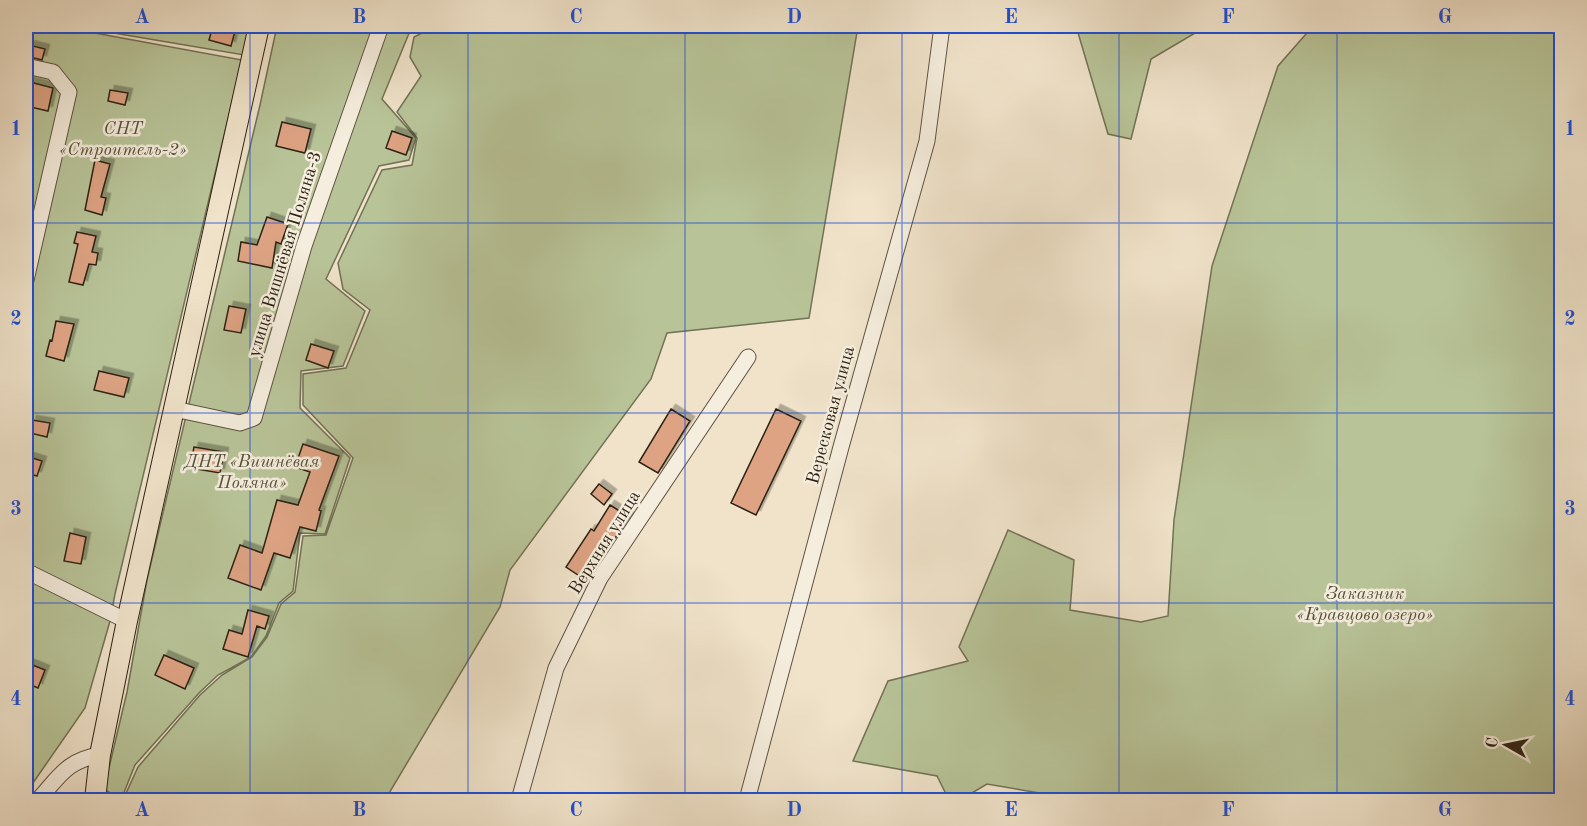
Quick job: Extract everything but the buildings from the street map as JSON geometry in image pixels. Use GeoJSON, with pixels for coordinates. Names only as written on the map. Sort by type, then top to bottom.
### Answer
{"type":"FeatureCollection","features":[{"type":"Feature","properties":{"kind":"main road"},"geometry":{"type":"LineString","coordinates":[[95,801],[100,755],[127,621],[259,26]]}},
{"type":"Feature","properties":{"kind":"street","name":"улица Вишнёвая Поляна-3"},"geometry":{"type":"LineString","coordinates":[[174,409],[240,423],[254,418],[304,246],[381,26]]}},
{"type":"Feature","properties":{"kind":"street","name":"Вересковая улица"},"geometry":{"type":"LineString","coordinates":[[747,801],[841,447],[927,141],[945,29]]}},
{"type":"Feature","properties":{"kind":"street"},"geometry":{"type":"LineString","coordinates":[[26,66],[53,72],[69,92],[26,275]]}},
{"type":"Feature","properties":{"kind":"street","name":"Верхняя улица"},"geometry":{"type":"LineString","coordinates":[[519,801],[556,668],[600,578],[748,357]]}},
{"type":"Feature","properties":{"kind":"street"},"geometry":{"type":"LineString","coordinates":[[26,571],[127,621]]}},
{"type":"Feature","properties":{"kind":"street"},"geometry":{"type":"LineString","coordinates":[[38,801],[70,765],[83,758],[100,755]]}},
{"type":"Feature","properties":{"kind":"green space","name":"СНТ «Строитель-2»"},"geometry":{"type":"Polygon","coordinates":[[[26,26],[89,26],[95,33],[242,60],[110,621],[85,708],[26,793],[26,26]]]}},
{"type":"Feature","properties":{"kind":"green space"},"geometry":{"type":"Polygon","coordinates":[[[93,26],[257,26],[250,56],[96,30],[93,26]]]}},
{"type":"Feature","properties":{"kind":"green space","name":"ДНТ «Вишнёвая Поляна»"},"geometry":{"type":"Polygon","coordinates":[[[277,26],[412,26],[382,99],[416,138],[409,160],[379,166],[326,279],[365,311],[343,366],[301,371],[300,408],[350,458],[325,534],[300,533],[293,591],[279,603],[266,636],[251,657],[218,675],[199,693],[135,765],[121,800],[104,789],[127,692],[147,580],[277,26]]]}},
{"type":"Feature","properties":{"kind":"green space"},"geometry":{"type":"Polygon","coordinates":[[[436,26],[858,26],[809,318],[667,333],[651,379],[510,570],[500,607],[385,800],[123,800],[138,767],[200,695],[222,675],[252,657],[267,637],[281,604],[295,592],[303,536],[326,535],[353,458],[303,405],[303,374],[346,368],[370,310],[343,289],[338,263],[382,170],[412,165],[417,138],[397,112],[421,76],[410,57],[414,37],[436,26]]]}},
{"type":"Feature","properties":{"kind":"green space"},"geometry":{"type":"Polygon","coordinates":[[[1076,26],[1207,26],[1151,59],[1131,139],[1108,134],[1076,26]]]}},
{"type":"Feature","properties":{"kind":"green space","name":"Заказник «Кравцово озеро»"},"geometry":{"type":"Polygon","coordinates":[[[1313,26],[1561,26],[1561,800],[1080,800],[987,784],[960,800],[949,800],[937,776],[853,761],[888,681],[968,661],[959,647],[1008,530],[1074,560],[1070,610],[1141,622],[1168,616],[1174,520],[1212,266],[1278,66],[1313,26]]]}}]}
